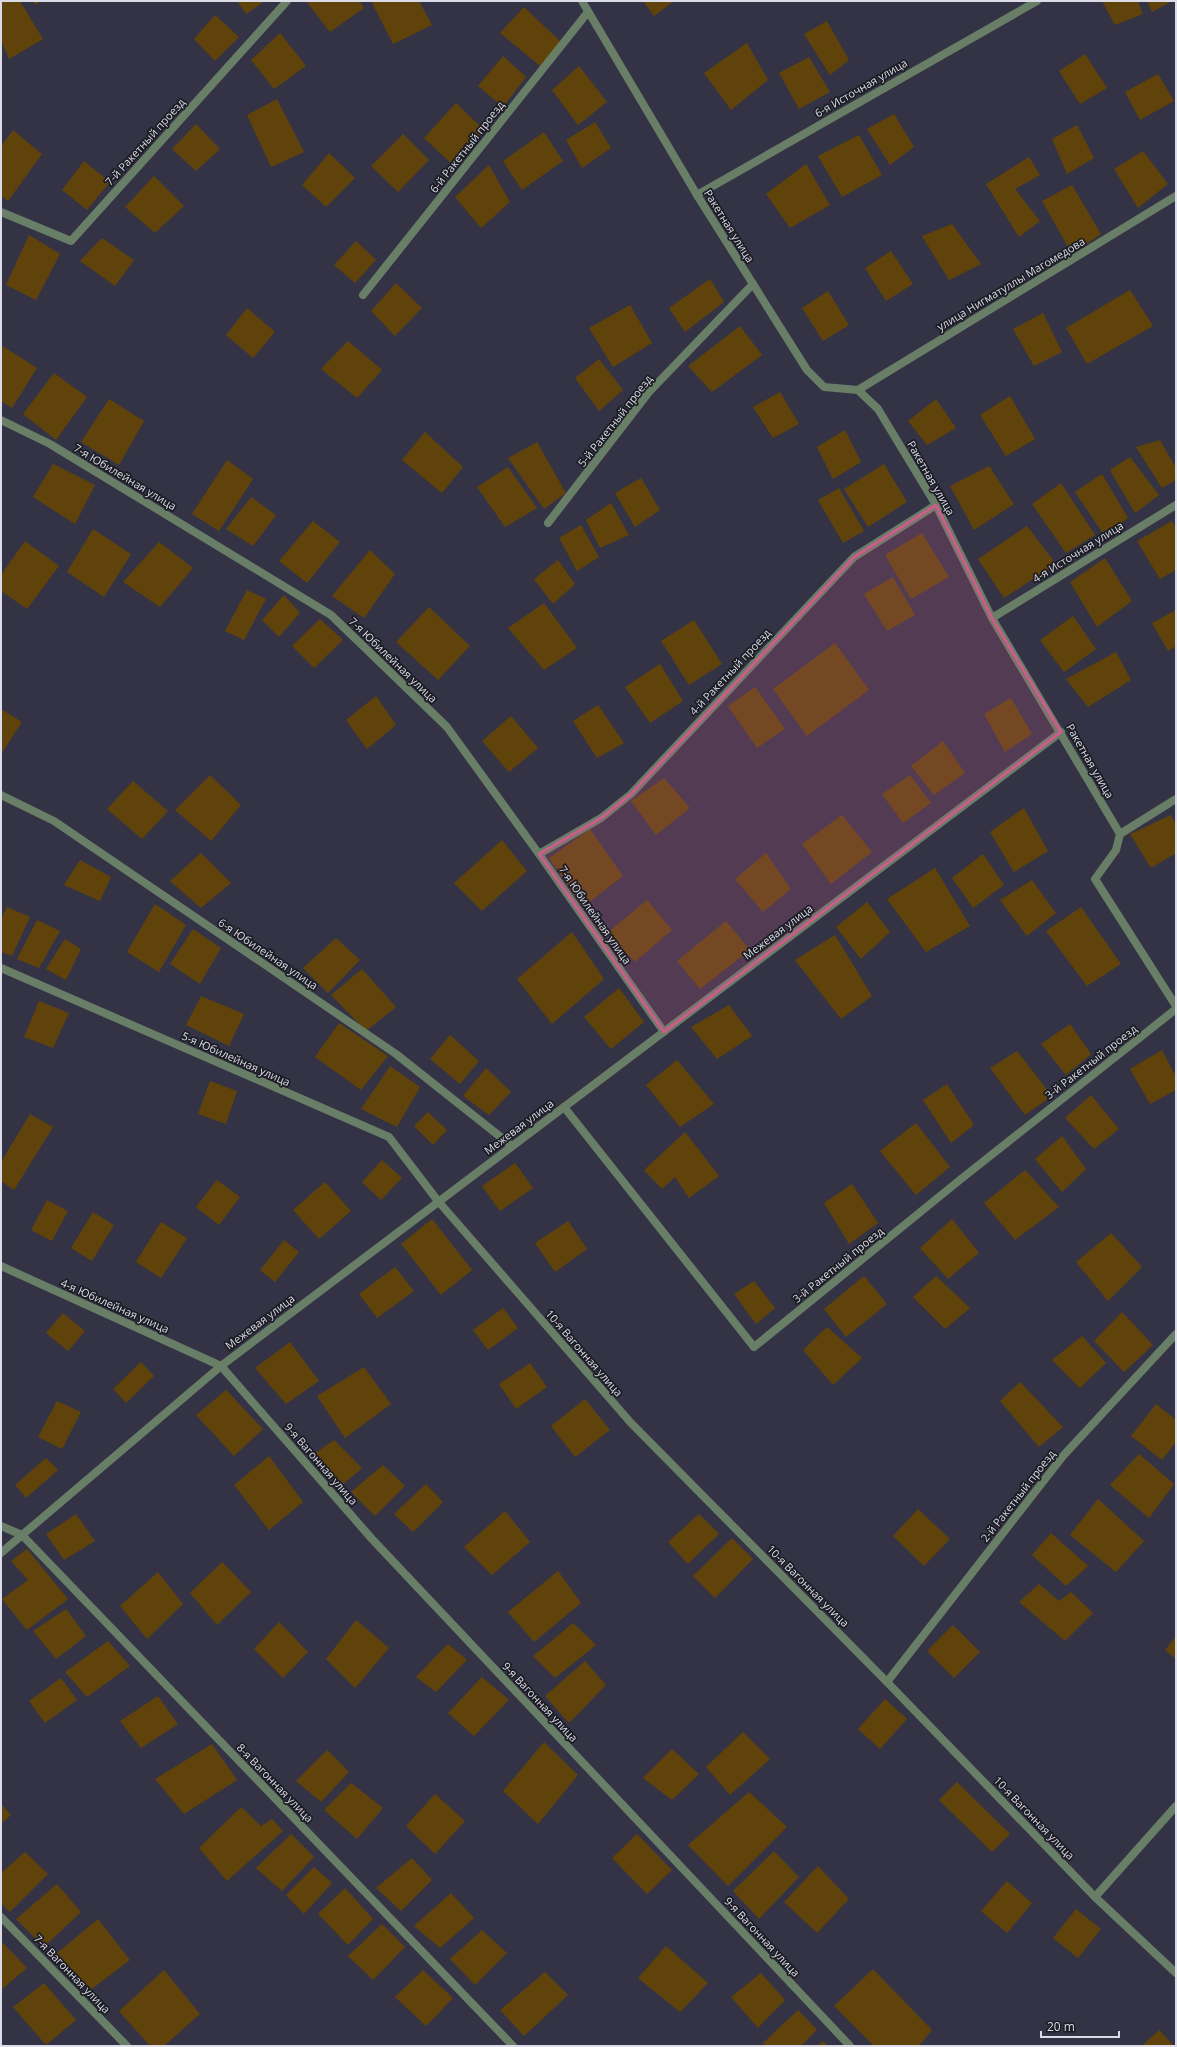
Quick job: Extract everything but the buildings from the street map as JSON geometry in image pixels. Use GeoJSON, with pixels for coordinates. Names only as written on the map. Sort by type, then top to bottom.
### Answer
{"type":"FeatureCollection","features":[{"type":"Feature","properties":{"kind":"street","name":"7-й Ракетный проезд"},"geometry":{"type":"LineString","coordinates":[[1,212],[70,241],[287,1]]}},
{"type":"Feature","properties":{"kind":"street","name":"Ракетная улица"},"geometry":{"type":"LineString","coordinates":[[582,1],[697,195],[806,370],[824,387],[858,390],[878,409],[936,505],[992,618],[1061,732],[1120,834]]}},
{"type":"Feature","properties":{"kind":"street","name":"6-я Источная улица"},"geometry":{"type":"LineString","coordinates":[[697,195],[1037,1]]}},
{"type":"Feature","properties":{"kind":"street","name":"6-й Ракетный проезд"},"geometry":{"type":"LineString","coordinates":[[363,295],[588,12]]}},
{"type":"Feature","properties":{"kind":"street","name":"улица Нигматуллы Магомедова"},"geometry":{"type":"LineString","coordinates":[[858,390],[1176,196]]}},
{"type":"Feature","properties":{"kind":"street","name":"5-й Ракетный проезд"},"geometry":{"type":"LineString","coordinates":[[548,523],[649,392],[753,284]]}},
{"type":"Feature","properties":{"kind":"street","name":"7-я Юбилейная улица"},"geometry":{"type":"LineString","coordinates":[[1,420],[50,444],[331,615],[447,727],[539,854],[664,1032]]}},
{"type":"Feature","properties":{"kind":"street","name":"4-й Ракетный проезд"},"geometry":{"type":"LineString","coordinates":[[539,854],[601,818],[631,794],[854,557],[936,505]]}},
{"type":"Feature","properties":{"kind":"street","name":"4-я Источная улица"},"geometry":{"type":"LineString","coordinates":[[992,618],[1176,505]]}},
{"type":"Feature","properties":{"kind":"street","name":"Межевая улица"},"geometry":{"type":"LineString","coordinates":[[1,1553],[221,1366],[1061,732]]}},
{"type":"Feature","properties":{"kind":"street","name":"6-я Юбилейная улица"},"geometry":{"type":"LineString","coordinates":[[1,795],[54,821],[396,1054],[512,1146]]}},
{"type":"Feature","properties":{"kind":"street"},"geometry":{"type":"LineString","coordinates":[[1176,799],[1120,834],[1116,850],[1095,879],[1176,1006]]}},
{"type":"Feature","properties":{"kind":"street","name":"5-я Юбилейная улица"},"geometry":{"type":"LineString","coordinates":[[1,968],[389,1137],[438,1201]]}},
{"type":"Feature","properties":{"kind":"street","name":"3-й Ракетный проезд"},"geometry":{"type":"LineString","coordinates":[[564,1107],[754,1348],[961,1179],[1176,1009]]}},
{"type":"Feature","properties":{"kind":"street","name":"10-я Вагонная улица"},"geometry":{"type":"LineString","coordinates":[[438,1201],[631,1423],[887,1682],[1095,1897],[1176,1973]]}},
{"type":"Feature","properties":{"kind":"street","name":"4-я Юбилейная улица"},"geometry":{"type":"LineString","coordinates":[[1,1266],[221,1366]]}},
{"type":"Feature","properties":{"kind":"street","name":"2-й Ракетный проезд"},"geometry":{"type":"LineString","coordinates":[[887,1682],[1063,1456],[1176,1334]]}},
{"type":"Feature","properties":{"kind":"street","name":"9-я Вагонная улица"},"geometry":{"type":"LineString","coordinates":[[221,1366],[372,1539],[850,2046]]}},
{"type":"Feature","properties":{"kind":"street"},"geometry":{"type":"LineString","coordinates":[[1,1526],[22,1535]]}},
{"type":"Feature","properties":{"kind":"street","name":"8-я Вагонная улица"},"geometry":{"type":"LineString","coordinates":[[22,1535],[513,2046]]}},
{"type":"Feature","properties":{"kind":"street"},"geometry":{"type":"LineString","coordinates":[[1095,1897],[1176,1806]]}},
{"type":"Feature","properties":{"kind":"street","name":"7-я Вагонная улица"},"geometry":{"type":"LineString","coordinates":[[1,1917],[127,2046]]}},
{"type":"Feature","properties":{"kind":"highlighted area"},"geometry":{"type":"Polygon","coordinates":[[[936,505],[992,618],[1061,732],[664,1032],[539,854],[601,818],[631,794],[854,557],[936,505]]]}}]}
